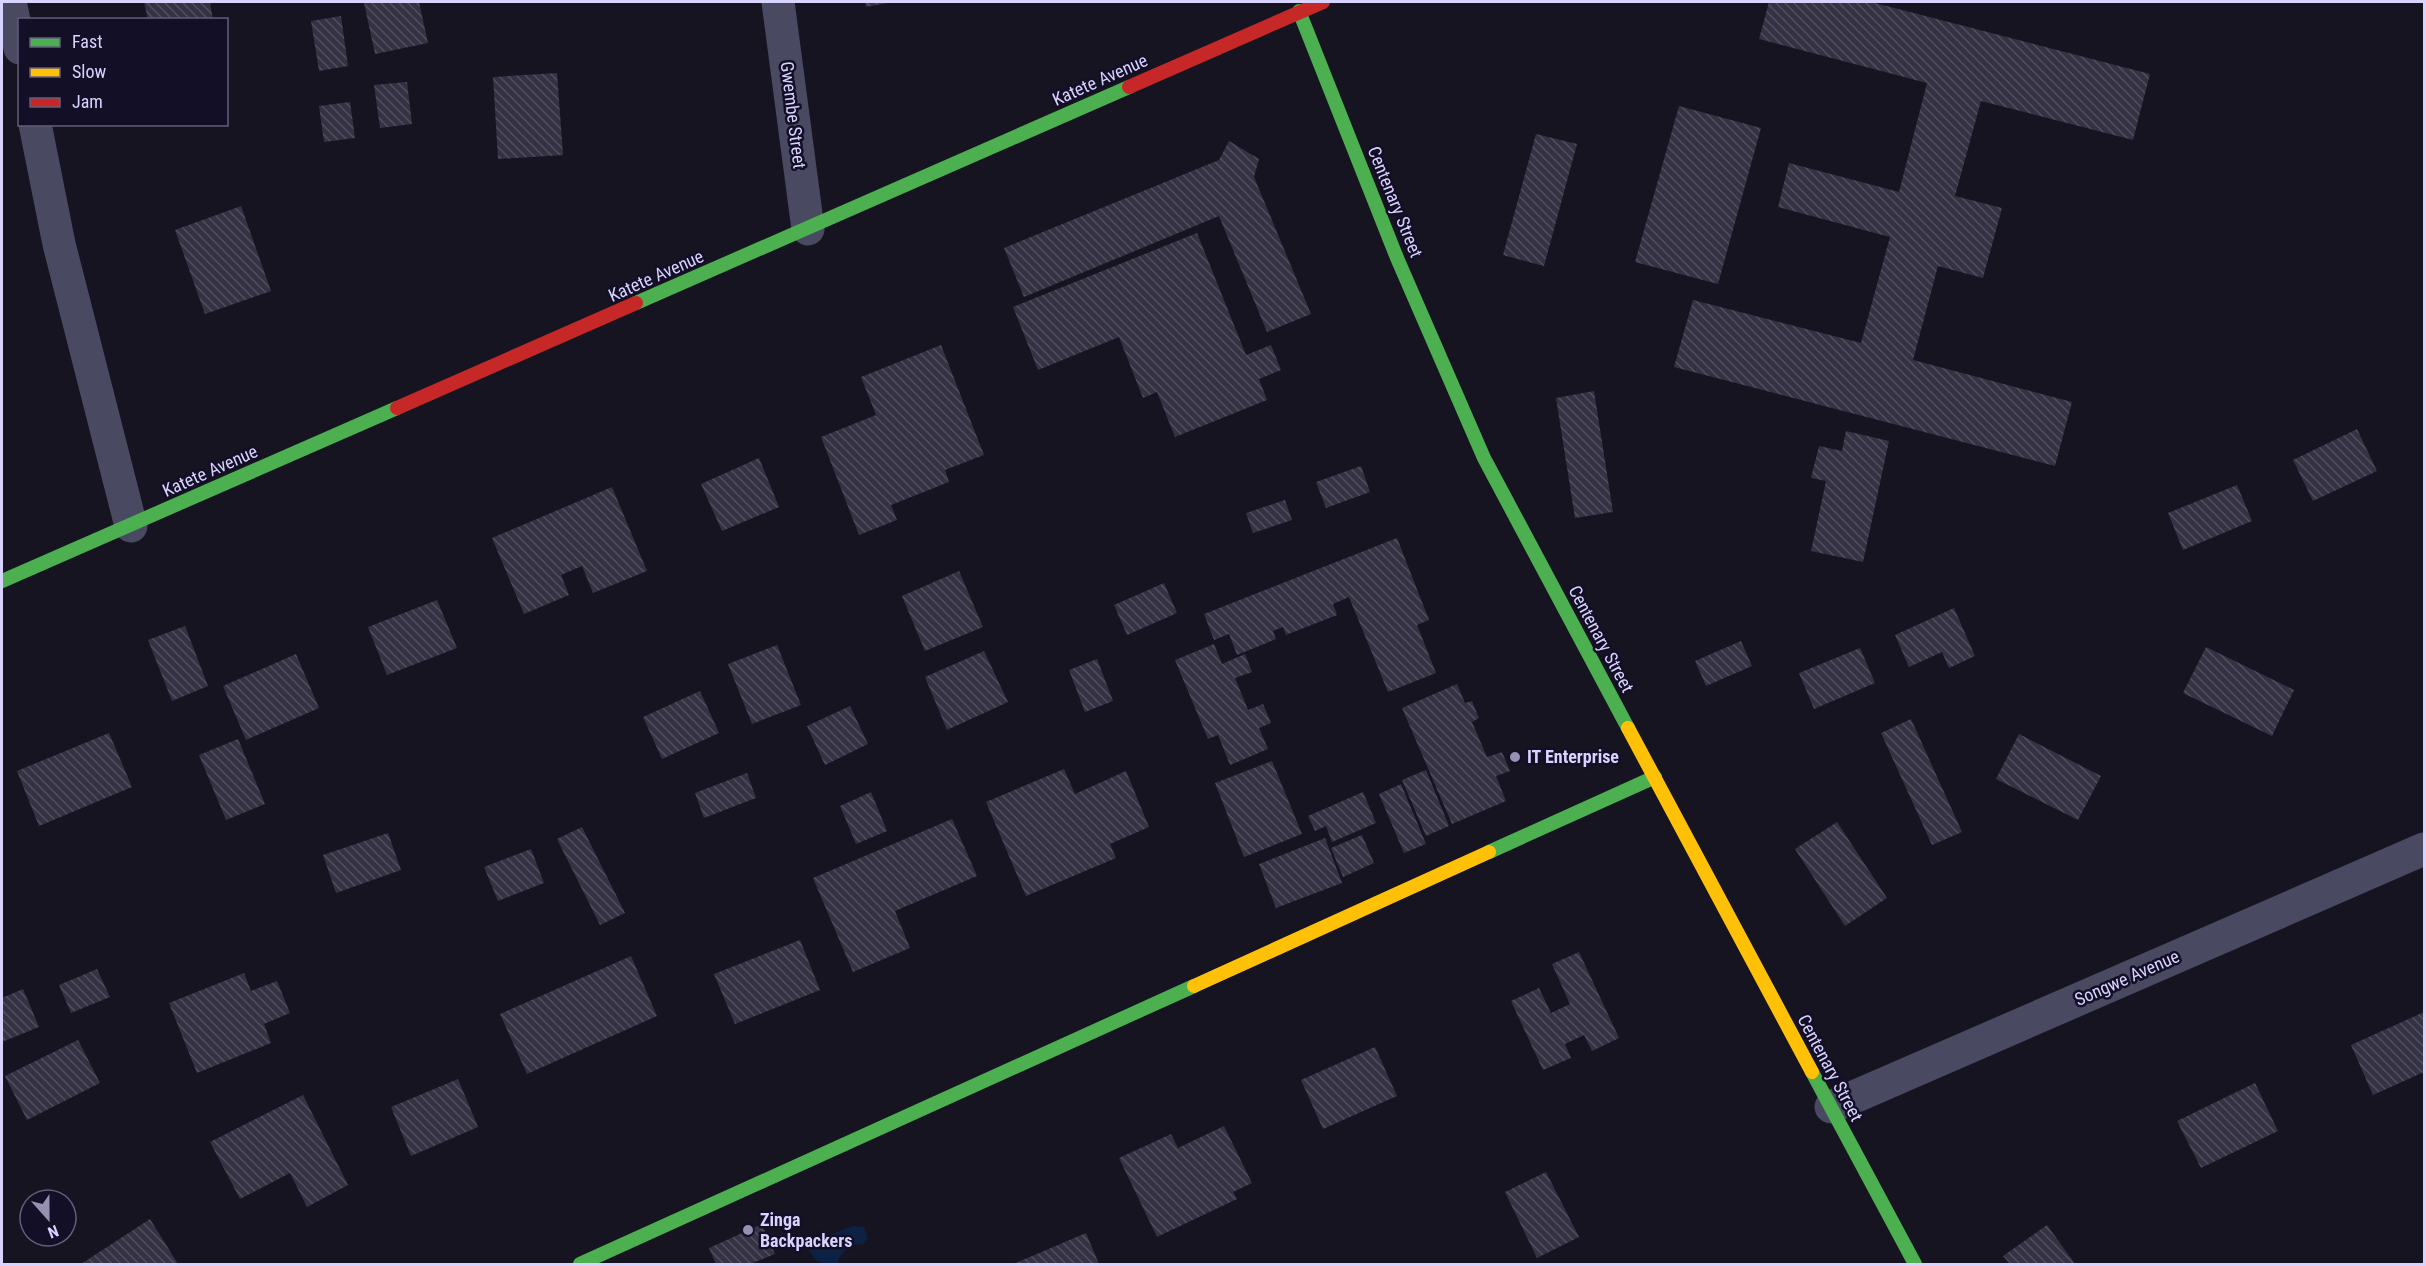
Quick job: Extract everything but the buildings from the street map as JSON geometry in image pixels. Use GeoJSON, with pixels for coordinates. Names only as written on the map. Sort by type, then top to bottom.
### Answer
{"type":"FeatureCollection","features":[{"type":"Feature","properties":{"kind":"street"},"geometry":{"type":"LineString","coordinates":[[10,2],[18,39]]}},
{"type":"Feature","properties":{"kind":"street","name":"Gwembe Street"},"geometry":{"type":"LineString","coordinates":[[778,2],[808,229]]}},
{"type":"Feature","properties":{"kind":"street","name":"Katete Avenue"},"geometry":{"type":"LineString","coordinates":[[2,581],[1323,2]]}},
{"type":"Feature","properties":{"kind":"street","name":"Centenary Street"},"geometry":{"type":"LineString","coordinates":[[1299,11],[1397,258],[1484,458],[1915,1264]]}},
{"type":"Feature","properties":{"kind":"street"},"geometry":{"type":"LineString","coordinates":[[35,126],[59,244],[131,526]]}},
{"type":"Feature","properties":{"kind":"street"},"geometry":{"type":"LineString","coordinates":[[580,1264],[1655,777]]}},
{"type":"Feature","properties":{"kind":"street","name":"Songwe Avenue"},"geometry":{"type":"LineString","coordinates":[[1831,1107],[2424,849]]}},
{"type":"Feature","properties":{"kind":"water"},"geometry":{"type":"Polygon","coordinates":[[[853,1226],[864,1227],[868,1238],[863,1244],[846,1249],[837,1264],[823,1263],[813,1257],[808,1248],[809,1243],[853,1226]]]}},
{"type":"Feature","properties":{"kind":"traffic: fast"},"geometry":{"type":"LineString","coordinates":[[1299,11],[1397,258],[1484,458],[1628,728]]}},
{"type":"Feature","properties":{"kind":"traffic: fast"},"geometry":{"type":"LineString","coordinates":[[636,303],[1129,87]]}},
{"type":"Feature","properties":{"kind":"traffic: fast"},"geometry":{"type":"LineString","coordinates":[[2,581],[397,408]]}},
{"type":"Feature","properties":{"kind":"traffic: fast"},"geometry":{"type":"LineString","coordinates":[[1489,852],[1655,777]]}},
{"type":"Feature","properties":{"kind":"traffic: fast"},"geometry":{"type":"LineString","coordinates":[[580,1264],[1194,986]]}},
{"type":"Feature","properties":{"kind":"traffic: fast"},"geometry":{"type":"LineString","coordinates":[[1812,1072],[1915,1264]]}},
{"type":"Feature","properties":{"kind":"traffic: slow"},"geometry":{"type":"LineString","coordinates":[[1628,728],[1812,1072]]}},
{"type":"Feature","properties":{"kind":"traffic: slow"},"geometry":{"type":"LineString","coordinates":[[1194,986],[1489,852]]}},
{"type":"Feature","properties":{"kind":"traffic: jam"},"geometry":{"type":"LineString","coordinates":[[1129,87],[1323,2]]}},
{"type":"Feature","properties":{"kind":"traffic: jam"},"geometry":{"type":"LineString","coordinates":[[397,408],[636,303]]}},
{"type":"Feature","properties":{"kind":"place","name":"IT Enterprise"},"geometry":{"type":"Point","coordinates":[1515,757]}},
{"type":"Feature","properties":{"kind":"place","name":"Zinga Backpackers"},"geometry":{"type":"Point","coordinates":[748,1230]}}]}
